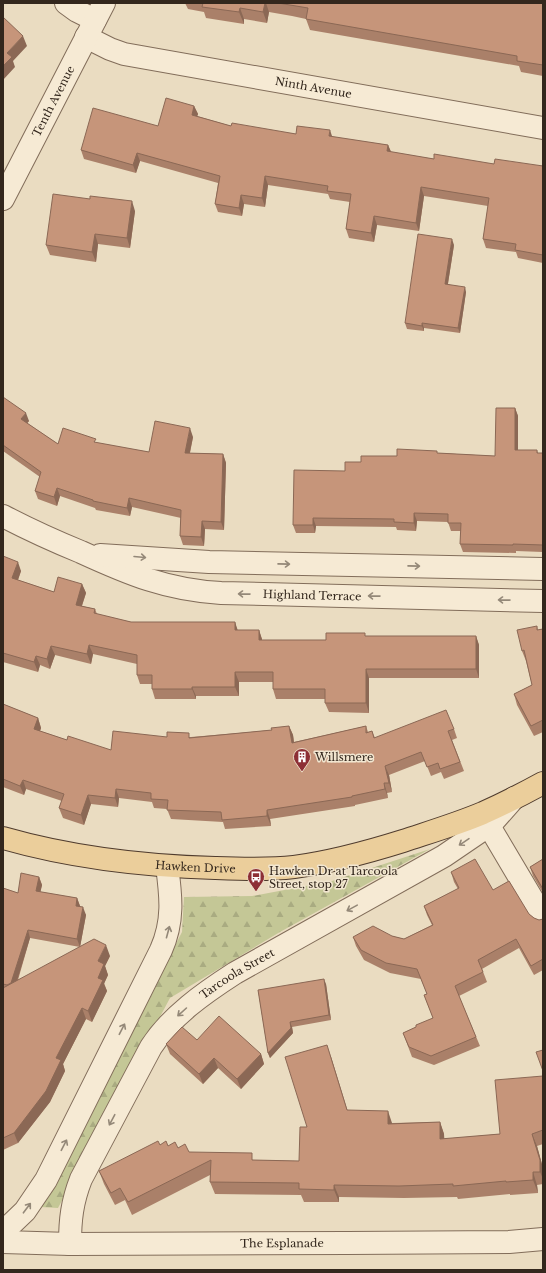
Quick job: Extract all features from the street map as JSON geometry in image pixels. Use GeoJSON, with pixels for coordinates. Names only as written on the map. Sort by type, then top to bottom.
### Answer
{"type":"FeatureCollection","features":[{"type":"Feature","properties":{"kind":"main road","name":"Hawken Drive"},"geometry":{"type":"LineString","coordinates":[[3,838],[55,852],[167,866],[265,869],[294,867],[368,851],[439,829],[482,813],[543,783]]}},
{"type":"Feature","properties":{"kind":"street","name":"Ninth Avenue"},"geometry":{"type":"LineString","coordinates":[[66,3],[77,11],[95,20],[110,49],[124,54],[543,128]]}},
{"type":"Feature","properties":{"kind":"street","name":"Tenth Avenue"},"geometry":{"type":"LineString","coordinates":[[3,199],[95,20]]}},
{"type":"Feature","properties":{"kind":"street","name":"Highland Terrace"},"geometry":{"type":"LineString","coordinates":[[3,516],[39,534],[136,576],[156,583],[199,592],[543,601]]}},
{"type":"Feature","properties":{"kind":"street","name":"Highland Terrace"},"geometry":{"type":"LineString","coordinates":[[87,555],[128,556],[209,562],[543,569]]}},
{"type":"Feature","properties":{"kind":"street","name":"Tarcoola Street"},"geometry":{"type":"LineString","coordinates":[[70,1244],[70,1220],[75,1196],[81,1179],[150,1047],[169,1024],[206,993],[235,973],[444,856],[489,826],[514,798]]}},
{"type":"Feature","properties":{"kind":"street"},"geometry":{"type":"LineString","coordinates":[[489,826],[543,917]]}},
{"type":"Feature","properties":{"kind":"street"},"geometry":{"type":"LineString","coordinates":[[9,1239],[25,1211],[46,1180],[163,946],[170,922],[171,897],[167,866]]}},
{"type":"Feature","properties":{"kind":"street","name":"The Esplanade"},"geometry":{"type":"LineString","coordinates":[[9,1239],[70,1244],[510,1242],[543,1239]]}},
{"type":"Feature","properties":{"kind":"green space"},"geometry":{"type":"Polygon","coordinates":[[[430,849],[280,932],[170,998],[58,1208],[40,1207],[182,932],[184,897],[252,896],[332,881],[430,849]]]}},
{"type":"Feature","properties":{"kind":"building"},"geometry":{"type":"Polygon","coordinates":[[[203,3],[265,3],[263,12],[240,8],[239,12],[202,7],[203,3]]]}},
{"type":"Feature","properties":{"kind":"building"},"geometry":{"type":"Polygon","coordinates":[[[278,3],[543,3],[543,65],[517,61],[517,56],[306,19],[308,8],[278,3]]]}},
{"type":"Feature","properties":{"kind":"building"},"geometry":{"type":"Polygon","coordinates":[[[3,17],[23,36],[7,53],[12,57],[3,66],[3,17]]]}},
{"type":"Feature","properties":{"kind":"building"},"geometry":{"type":"Polygon","coordinates":[[[166,98],[194,106],[192,115],[231,126],[232,123],[296,134],[297,126],[330,130],[329,136],[388,145],[387,151],[434,159],[434,154],[494,164],[495,159],[543,166],[543,255],[515,250],[516,244],[483,239],[489,198],[421,187],[416,223],[374,216],[371,233],[346,229],[351,194],[327,191],[328,186],[265,176],[262,198],[241,195],[239,208],[215,204],[220,176],[137,153],[133,165],[81,150],[93,108],[158,126],[166,98]]]}},
{"type":"Feature","properties":{"kind":"building"},"geometry":{"type":"Polygon","coordinates":[[[53,194],[90,199],[90,196],[132,201],[127,238],[95,234],[92,252],[46,245],[53,194]]]}},
{"type":"Feature","properties":{"kind":"building"},"geometry":{"type":"Polygon","coordinates":[[[418,234],[452,239],[445,284],[465,287],[458,328],[422,323],[422,326],[405,323],[418,234]]]}},
{"type":"Feature","properties":{"kind":"building"},"geometry":{"type":"Polygon","coordinates":[[[3,397],[26,413],[21,419],[58,444],[63,428],[96,439],[94,442],[149,452],[155,421],[190,428],[185,453],[223,454],[221,522],[202,521],[201,537],[180,536],[181,510],[129,498],[127,508],[93,501],[57,488],[54,497],[35,491],[41,472],[3,445],[3,397]]]}},
{"type":"Feature","properties":{"kind":"building"},"geometry":{"type":"Polygon","coordinates":[[[496,408],[515,408],[515,450],[537,450],[537,453],[543,453],[543,545],[460,544],[461,523],[448,523],[448,514],[414,513],[414,523],[394,522],[394,519],[313,518],[313,525],[293,525],[294,470],[345,471],[345,462],[361,462],[361,456],[397,456],[397,449],[495,456],[496,408]]]}},
{"type":"Feature","properties":{"kind":"building"},"geometry":{"type":"Polygon","coordinates":[[[3,556],[18,562],[12,578],[54,592],[58,577],[82,584],[76,605],[95,609],[94,613],[131,622],[235,622],[235,630],[259,630],[259,640],[326,640],[326,633],[365,633],[365,636],[476,636],[476,669],[366,669],[366,703],[325,703],[325,689],[273,689],[273,672],[235,672],[235,687],[152,689],[152,675],[137,675],[137,655],[89,645],[87,654],[51,646],[47,659],[36,656],[34,662],[3,653],[3,556]]]}},
{"type":"Feature","properties":{"kind":"building"},"geometry":{"type":"Polygon","coordinates":[[[537,626],[537,630],[543,629],[543,720],[531,726],[514,694],[532,685],[524,650],[522,651],[517,630],[537,626]]]}},
{"type":"Feature","properties":{"kind":"building"},"geometry":{"type":"Polygon","coordinates":[[[3,704],[38,718],[34,729],[67,740],[68,736],[111,750],[113,731],[167,737],[167,732],[189,733],[189,738],[272,730],[271,728],[289,726],[292,743],[366,726],[366,733],[372,731],[374,738],[446,710],[454,729],[448,731],[460,762],[440,769],[438,763],[427,767],[421,752],[385,766],[389,783],[384,783],[385,789],[352,797],[267,810],[267,816],[222,820],[221,812],[167,810],[168,800],[151,799],[151,793],[116,789],[115,798],[88,795],[81,815],[59,808],[64,794],[23,780],[20,786],[3,779],[3,704]]]}},
{"type":"Feature","properties":{"kind":"building"},"geometry":{"type":"Polygon","coordinates":[[[475,859],[493,890],[509,881],[529,914],[539,920],[543,919],[543,959],[531,966],[516,939],[478,960],[483,972],[455,986],[476,1037],[431,1056],[409,1047],[403,1033],[416,1027],[416,1025],[433,1018],[424,995],[427,994],[417,969],[386,963],[361,950],[353,937],[373,926],[392,936],[404,939],[433,925],[424,906],[459,888],[451,872],[475,859]]]}},
{"type":"Feature","properties":{"kind":"building"},"geometry":{"type":"Polygon","coordinates":[[[543,859],[543,889],[530,867],[543,859]]]}},
{"type":"Feature","properties":{"kind":"building"},"geometry":{"type":"Polygon","coordinates":[[[21,873],[39,877],[36,891],[77,898],[76,906],[83,907],[77,939],[28,930],[11,983],[7,985],[3,984],[3,888],[18,893],[21,873]]]}},
{"type":"Feature","properties":{"kind":"building"},"geometry":{"type":"Polygon","coordinates":[[[94,939],[106,945],[98,961],[104,964],[98,978],[103,980],[88,1011],[82,1008],[56,1058],[61,1060],[46,1091],[14,1133],[3,1138],[3,988],[94,939]]]}},
{"type":"Feature","properties":{"kind":"building"},"geometry":{"type":"Polygon","coordinates":[[[324,979],[329,1015],[290,1022],[291,1028],[268,1053],[258,990],[324,979]]]}},
{"type":"Feature","properties":{"kind":"building"},"geometry":{"type":"Polygon","coordinates":[[[219,1016],[261,1054],[237,1079],[214,1058],[199,1074],[166,1044],[182,1027],[197,1040],[219,1016]]]}},
{"type":"Feature","properties":{"kind":"building"},"geometry":{"type":"Polygon","coordinates":[[[327,1045],[347,1110],[388,1111],[388,1124],[440,1122],[440,1139],[500,1134],[495,1080],[543,1076],[543,1130],[532,1134],[540,1160],[540,1172],[533,1172],[533,1180],[453,1186],[453,1184],[399,1186],[334,1185],[334,1190],[299,1189],[299,1183],[210,1182],[211,1160],[128,1202],[120,1188],[111,1193],[99,1171],[158,1141],[160,1145],[166,1141],[168,1146],[175,1142],[178,1148],[185,1144],[189,1152],[252,1153],[252,1160],[299,1161],[300,1127],[307,1127],[285,1057],[327,1045]]]}},
{"type":"Feature","properties":{"kind":"building"},"geometry":{"type":"Polygon","coordinates":[[[543,1050],[543,1071],[536,1052],[543,1050]]]}},
{"type":"Feature","properties":{"kind":"place","name":"Willsmere"},"geometry":{"type":"Point","coordinates":[302,772]}},
{"type":"Feature","properties":{"kind":"place","name":"Hawken Dr at Tarcoola Street, stop 27"},"geometry":{"type":"Point","coordinates":[256,892]}}]}
